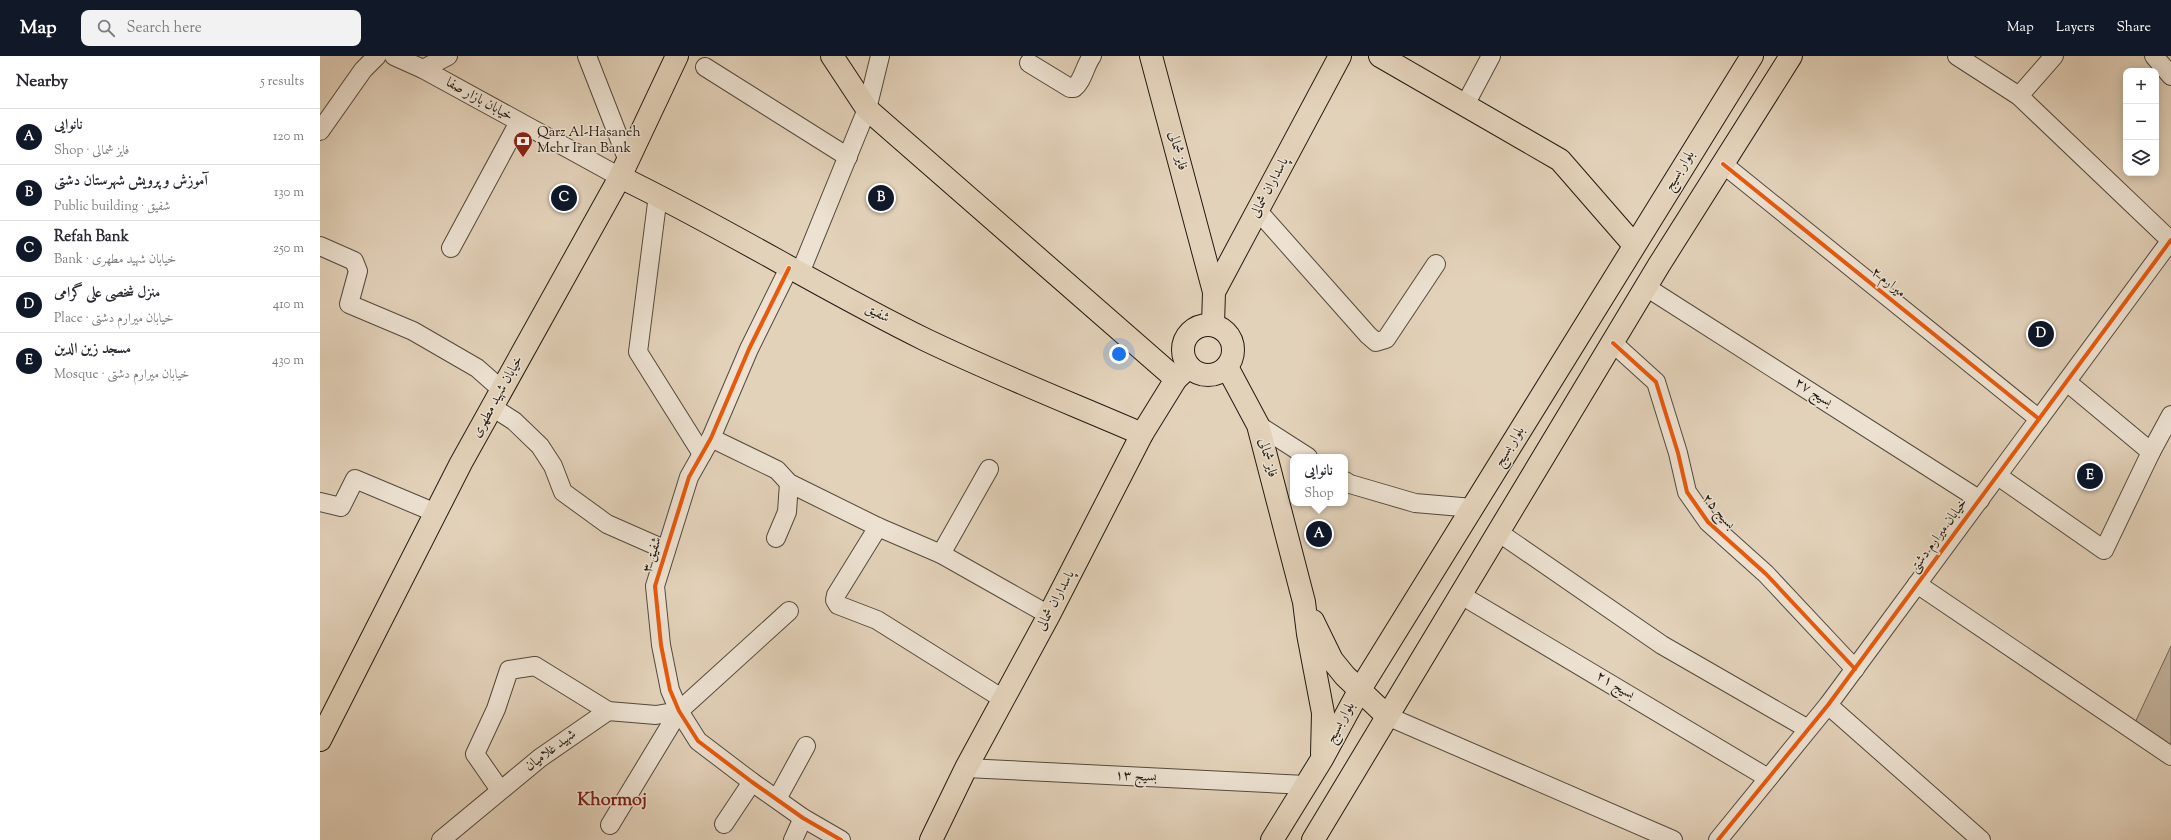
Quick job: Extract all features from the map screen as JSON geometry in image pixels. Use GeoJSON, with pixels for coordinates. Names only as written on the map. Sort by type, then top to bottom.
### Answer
{"type":"FeatureCollection","features":[{"type":"Feature","properties":{"kind":"main road","name":"خیابان شهید مطهری"},"geometry":{"type":"LineString","coordinates":[[320,740],[436,513],[624,169],[677,56]]}},
{"type":"Feature","properties":{"kind":"main road"},"geometry":{"type":"LineString","coordinates":[[832,56],[867,109],[1182,373],[1197,373],[1208,376],[1218,374],[1227,367],[1233,353],[1230,337],[1223,329],[1213,324],[1203,324],[1193,329],[1186,337],[1182,347],[1182,373]]}},
{"type":"Feature","properties":{"kind":"main road","name":"فایز شمالی"},"geometry":{"type":"LineString","coordinates":[[1151,56],[1214,292]]}},
{"type":"Feature","properties":{"kind":"main road","name":"پاسداران شمالی"},"geometry":{"type":"LineString","coordinates":[[1213,324],[1214,292],[1340,56]]}},
{"type":"Feature","properties":{"kind":"main road"},"geometry":{"type":"LineString","coordinates":[[1380,56],[1560,160],[1634,245]]}},
{"type":"Feature","properties":{"kind":"main road","name":"بلوار بسیج"},"geometry":{"type":"LineString","coordinates":[[1272,840],[1322,759],[1359,691],[1752,56]]}},
{"type":"Feature","properties":{"kind":"main road"},"geometry":{"type":"LineString","coordinates":[[1313,840],[1646,287],[1791,56]]}},
{"type":"Feature","properties":{"kind":"main road","name":"شفیق"},"geometry":{"type":"LineString","coordinates":[[624,169],[658,195],[794,270],[927,340],[1142,434]]}},
{"type":"Feature","properties":{"kind":"main road","name":"فایز شمالی"},"geometry":{"type":"LineString","coordinates":[[1227,367],[1258,425],[1304,602],[1308,634],[1323,713],[1324,738],[1322,759]]}},
{"type":"Feature","properties":{"kind":"main road","name":"پاسداران شمالی"},"geometry":{"type":"LineString","coordinates":[[930,840],[966,768],[1049,615],[1142,434],[1182,373]]}},
{"type":"Feature","properties":{"kind":"main road"},"geometry":{"type":"LineString","coordinates":[[1506,453],[1535,472]]}},
{"type":"Feature","properties":{"kind":"main road","name":"فایز شمالی"},"geometry":{"type":"LineString","coordinates":[[1304,602],[1332,660],[1359,691],[1388,716]]}},
{"type":"Feature","properties":{"kind":"street"},"geometry":{"type":"LineString","coordinates":[[320,131],[363,70],[376,56]]}},
{"type":"Feature","properties":{"kind":"street"},"geometry":{"type":"LineString","coordinates":[[394,56],[423,69],[448,56]]}},
{"type":"Feature","properties":{"kind":"street"},"geometry":{"type":"LineString","coordinates":[[587,56],[624,169]]}},
{"type":"Feature","properties":{"kind":"street","name":"شفیق ۳"},"geometry":{"type":"LineString","coordinates":[[841,840],[803,818],[698,741],[679,711],[670,690],[661,645],[655,586],[689,476],[711,438],[749,349],[794,270],[848,157],[867,109],[880,56]]}},
{"type":"Feature","properties":{"kind":"street"},"geometry":{"type":"LineString","coordinates":[[1029,63],[1070,88],[1074,88],[1078,85],[1087,63],[1092,56]]}},
{"type":"Feature","properties":{"kind":"street"},"geometry":{"type":"LineString","coordinates":[[1465,105],[1491,56]]}},
{"type":"Feature","properties":{"kind":"street"},"geometry":{"type":"LineString","coordinates":[[1957,56],[2018,96],[2171,240]]}},
{"type":"Feature","properties":{"kind":"street"},"geometry":{"type":"LineString","coordinates":[[2018,96],[2054,56]]}},
{"type":"Feature","properties":{"kind":"street"},"geometry":{"type":"LineString","coordinates":[[2154,56],[2171,76]]}},
{"type":"Feature","properties":{"kind":"street"},"geometry":{"type":"LineString","coordinates":[[705,67],[848,157]]}},
{"type":"Feature","properties":{"kind":"street","name":"خیابان بازار صفا"},"geometry":{"type":"LineString","coordinates":[[423,69],[519,122],[624,169]]}},
{"type":"Feature","properties":{"kind":"street"},"geometry":{"type":"LineString","coordinates":[[450,248],[519,122]]}},
{"type":"Feature","properties":{"kind":"street","name":"میرارم ۲"},"geometry":{"type":"LineString","coordinates":[[1723,164],[2039,419]]}},
{"type":"Feature","properties":{"kind":"street"},"geometry":{"type":"LineString","coordinates":[[658,195],[638,352],[702,454]]}},
{"type":"Feature","properties":{"kind":"street"},"geometry":{"type":"LineString","coordinates":[[1258,211],[1368,335],[1376,342],[1386,339],[1436,264]]}},
{"type":"Feature","properties":{"kind":"street","name":"خیابان میرارم دشتی"},"geometry":{"type":"LineString","coordinates":[[1718,840],[1828,705],[2171,240]]}},
{"type":"Feature","properties":{"kind":"street"},"geometry":{"type":"LineString","coordinates":[[320,246],[354,261],[358,271],[349,304],[413,331],[477,368],[497,399],[514,421],[540,446],[553,466],[563,492],[607,524],[666,550]]}},
{"type":"Feature","properties":{"kind":"street","name":"بسیج ۲۷"},"geometry":{"type":"LineString","coordinates":[[1646,287],[1980,500]]}},
{"type":"Feature","properties":{"kind":"street","name":"بسیج ۲۵"},"geometry":{"type":"LineString","coordinates":[[1613,343],[1656,382],[1678,453],[1687,492],[1708,522],[1766,574],[1855,669]]}},
{"type":"Feature","properties":{"kind":"street"},"geometry":{"type":"LineString","coordinates":[[2067,382],[2151,452]]}},
{"type":"Feature","properties":{"kind":"street"},"geometry":{"type":"LineString","coordinates":[[1998,476],[2104,550],[2151,452],[2171,415]]}},
{"type":"Feature","properties":{"kind":"street"},"geometry":{"type":"LineString","coordinates":[[1258,425],[1303,454]]}},
{"type":"Feature","properties":{"kind":"street"},"geometry":{"type":"LineString","coordinates":[[711,438],[777,470],[789,483],[878,527],[941,554],[1049,615]]}},
{"type":"Feature","properties":{"kind":"street"},"geometry":{"type":"LineString","coordinates":[[941,554],[989,469]]}},
{"type":"Feature","properties":{"kind":"street"},"geometry":{"type":"LineString","coordinates":[[320,502],[341,507],[355,479],[436,513]]}},
{"type":"Feature","properties":{"kind":"street"},"geometry":{"type":"LineString","coordinates":[[776,538],[787,512],[789,483]]}},
{"type":"Feature","properties":{"kind":"street"},"geometry":{"type":"LineString","coordinates":[[1348,483],[1415,503],[1473,508]]}},
{"type":"Feature","properties":{"kind":"street"},"geometry":{"type":"LineString","coordinates":[[878,527],[836,595],[835,600],[838,605],[877,620],[1003,699]]}},
{"type":"Feature","properties":{"kind":"street"},"geometry":{"type":"LineString","coordinates":[[1498,532],[1662,645],[1808,729]]}},
{"type":"Feature","properties":{"kind":"street"},"geometry":{"type":"LineString","coordinates":[[1917,584],[2171,756]]}},
{"type":"Feature","properties":{"kind":"street","name":"بسیج ۲۱"},"geometry":{"type":"LineString","coordinates":[[1461,595],[1768,778]]}},
{"type":"Feature","properties":{"kind":"street"},"geometry":{"type":"LineString","coordinates":[[610,825],[679,711],[789,611]]}},
{"type":"Feature","properties":{"kind":"street"},"geometry":{"type":"LineString","coordinates":[[500,790],[475,754],[496,709],[509,670],[535,666],[608,711],[656,715],[679,711]]}},
{"type":"Feature","properties":{"kind":"street"},"geometry":{"type":"LineString","coordinates":[[1828,705],[1981,840]]}},
{"type":"Feature","properties":{"kind":"street","name":"شهید غلامیان"},"geometry":{"type":"LineString","coordinates":[[441,840],[500,790],[564,740],[608,711]]}},
{"type":"Feature","properties":{"kind":"street"},"geometry":{"type":"LineString","coordinates":[[1388,716],[1673,840]]}},
{"type":"Feature","properties":{"kind":"street"},"geometry":{"type":"LineString","coordinates":[[777,799],[806,746]]}},
{"type":"Feature","properties":{"kind":"street","name":"بسیج ۱۳"},"geometry":{"type":"LineString","coordinates":[[966,768],[1306,785]]}},
{"type":"Feature","properties":{"kind":"street"},"geometry":{"type":"LineString","coordinates":[[724,824],[752,782]]}},
{"type":"Feature","properties":{"kind":"street"},"geometry":{"type":"LineString","coordinates":[[792,840],[803,818]]}},
{"type":"Feature","properties":{"kind":"shaded area"},"geometry":{"type":"Polygon","coordinates":[[[2171,646],[2171,748],[2132,729],[2171,646]]]}},
{"type":"Feature","properties":{"kind":"cycle path"},"geometry":{"type":"LineString","coordinates":[[1723,164],[2039,419]]}},
{"type":"Feature","properties":{"kind":"cycle path"},"geometry":{"type":"LineString","coordinates":[[1718,840],[1828,705],[2171,240]]}},
{"type":"Feature","properties":{"kind":"cycle path"},"geometry":{"type":"LineString","coordinates":[[789,268],[749,349],[711,438],[689,477],[655,586],[661,645],[670,690],[679,711],[698,741],[803,818],[841,840]]}},
{"type":"Feature","properties":{"kind":"cycle path"},"geometry":{"type":"LineString","coordinates":[[1613,343],[1656,382],[1678,453],[1687,492],[1708,522],[1766,574],[1855,669]]}},
{"type":"Feature","properties":{"kind":"place","name":"Qarz Al-Hasaneh Mehr Iran Bank"},"geometry":{"type":"Point","coordinates":[523,158]}},
{"type":"Feature","properties":{"kind":"place","name":"Refah Bank"},"geometry":{"type":"Point","coordinates":[564,198]}},
{"type":"Feature","properties":{"kind":"place","name":"آموزش و پرویش شهرستان دشتی"},"geometry":{"type":"Point","coordinates":[881,198]}},
{"type":"Feature","properties":{"kind":"place","name":"منزل شخصی علی گرامی"},"geometry":{"type":"Point","coordinates":[2041,334]}},
{"type":"Feature","properties":{"kind":"place","name":"مسجد زین الدین"},"geometry":{"type":"Point","coordinates":[2090,476]}},
{"type":"Feature","properties":{"kind":"place","name":"نانوایی"},"geometry":{"type":"Point","coordinates":[1319,534]}},
{"type":"Feature","properties":{"kind":"district","name":"Khormoj"},"geometry":{"type":"Point","coordinates":[612,801]}}]}
